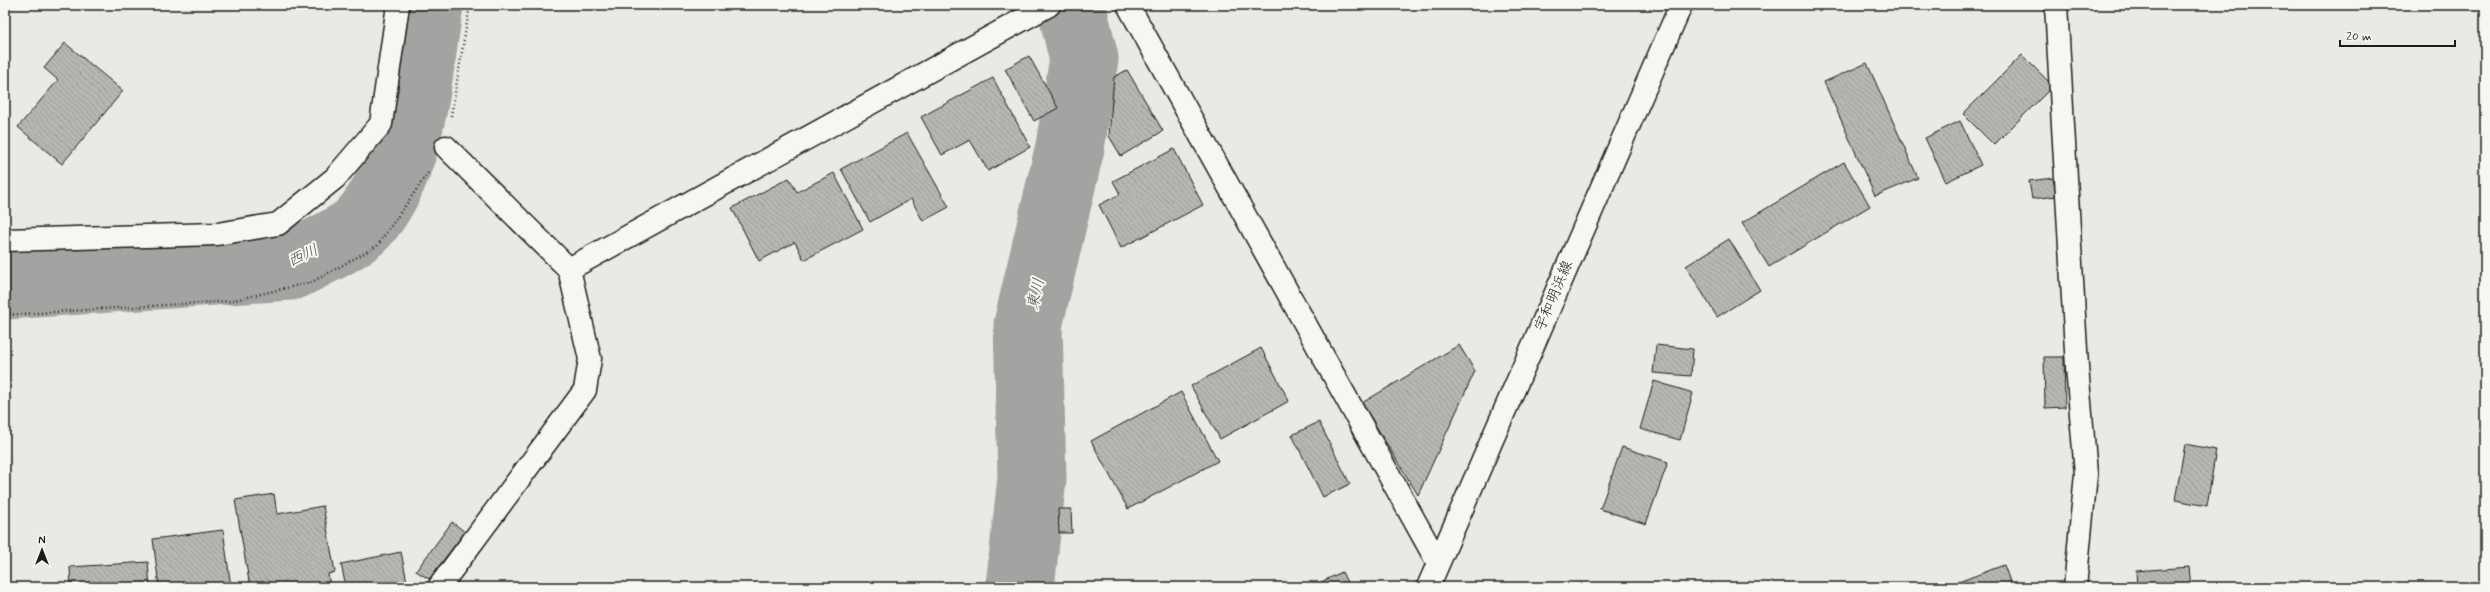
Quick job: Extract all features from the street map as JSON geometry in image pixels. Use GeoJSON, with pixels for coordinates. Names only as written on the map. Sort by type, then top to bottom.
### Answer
{"type":"FeatureCollection","features":[{"type":"Feature","properties":{"kind":"street"},"geometry":{"type":"LineString","coordinates":[[5,240],[217,234],[278,224],[335,178],[381,124],[398,5]]}},
{"type":"Feature","properties":{"kind":"street"},"geometry":{"type":"LineString","coordinates":[[1128,5],[1438,563]]}},
{"type":"Feature","properties":{"kind":"street","name":"宇和明浜線"},"geometry":{"type":"LineString","coordinates":[[1428,587],[1681,5]]}},
{"type":"Feature","properties":{"kind":"street"},"geometry":{"type":"LineString","coordinates":[[2056,5],[2077,367],[2086,474],[2075,587]]}},
{"type":"Feature","properties":{"kind":"street"},"geometry":{"type":"LineString","coordinates":[[569,269],[1047,6]]}},
{"type":"Feature","properties":{"kind":"street"},"geometry":{"type":"LineString","coordinates":[[439,587],[585,390],[590,358],[569,269],[446,147]]}},
{"type":"Feature","properties":{"kind":"building"},"geometry":{"type":"Polygon","coordinates":[[[65,43],[123,91],[62,164],[18,127],[58,80],[44,68],[65,43]]]}},
{"type":"Feature","properties":{"kind":"building"},"geometry":{"type":"Polygon","coordinates":[[[2022,55],[2053,86],[1994,145],[1963,114],[2022,55]]]}},
{"type":"Feature","properties":{"kind":"building"},"geometry":{"type":"Polygon","coordinates":[[[1029,56],[1058,108],[1034,121],[1005,69],[1029,56]]]}},
{"type":"Feature","properties":{"kind":"building"},"geometry":{"type":"Polygon","coordinates":[[[1867,63],[1918,178],[1875,196],[1824,82],[1867,63]]]}},
{"type":"Feature","properties":{"kind":"building"},"geometry":{"type":"Polygon","coordinates":[[[1127,70],[1163,131],[1121,156],[1109,136],[1114,77],[1127,70]]]}},
{"type":"Feature","properties":{"kind":"building"},"geometry":{"type":"Polygon","coordinates":[[[993,78],[1030,147],[988,171],[970,140],[942,155],[921,117],[993,78]]]}},
{"type":"Feature","properties":{"kind":"building"},"geometry":{"type":"Polygon","coordinates":[[[1960,121],[1981,165],[1946,182],[1925,138],[1960,121]]]}},
{"type":"Feature","properties":{"kind":"building"},"geometry":{"type":"Polygon","coordinates":[[[907,133],[949,207],[923,221],[911,199],[870,222],[841,169],[907,133]]]}},
{"type":"Feature","properties":{"kind":"building"},"geometry":{"type":"Polygon","coordinates":[[[1174,149],[1203,205],[1121,248],[1099,205],[1120,194],[1113,181],[1174,149]]]}},
{"type":"Feature","properties":{"kind":"building"},"geometry":{"type":"Polygon","coordinates":[[[1844,162],[1870,206],[1769,267],[1742,223],[1844,162]]]}},
{"type":"Feature","properties":{"kind":"building"},"geometry":{"type":"Polygon","coordinates":[[[834,173],[863,229],[804,260],[795,242],[759,261],[732,208],[789,178],[797,192],[834,173]]]}},
{"type":"Feature","properties":{"kind":"building"},"geometry":{"type":"Polygon","coordinates":[[[2053,178],[2056,196],[2032,199],[2029,181],[2053,178]]]}},
{"type":"Feature","properties":{"kind":"building"},"geometry":{"type":"Polygon","coordinates":[[[1729,239],[1760,290],[1717,317],[1686,266],[1729,239]]]}},
{"type":"Feature","properties":{"kind":"building"},"geometry":{"type":"Polygon","coordinates":[[[1459,345],[1475,371],[1418,495],[1362,403],[1459,345]]]}},
{"type":"Feature","properties":{"kind":"building"},"geometry":{"type":"Polygon","coordinates":[[[1656,345],[1693,349],[1691,376],[1653,373],[1656,345]]]}},
{"type":"Feature","properties":{"kind":"building"},"geometry":{"type":"Polygon","coordinates":[[[1261,348],[1289,401],[1220,439],[1191,386],[1261,348]]]}},
{"type":"Feature","properties":{"kind":"building"},"geometry":{"type":"Polygon","coordinates":[[[2044,357],[2064,357],[2065,407],[2045,408],[2044,357]]]}},
{"type":"Feature","properties":{"kind":"building"},"geometry":{"type":"Polygon","coordinates":[[[1654,381],[1693,393],[1680,440],[1640,429],[1654,381]]]}},
{"type":"Feature","properties":{"kind":"building"},"geometry":{"type":"Polygon","coordinates":[[[1181,392],[1218,461],[1128,509],[1091,441],[1181,392]]]}},
{"type":"Feature","properties":{"kind":"building"},"geometry":{"type":"Polygon","coordinates":[[[1319,422],[1350,484],[1323,497],[1292,435],[1319,422]]]}},
{"type":"Feature","properties":{"kind":"building"},"geometry":{"type":"Polygon","coordinates":[[[2185,444],[2216,450],[2207,506],[2175,500],[2185,444]]]}},
{"type":"Feature","properties":{"kind":"building"},"geometry":{"type":"Polygon","coordinates":[[[1622,447],[1668,462],[1646,524],[1600,509],[1622,447]]]}},
{"type":"Feature","properties":{"kind":"building"},"geometry":{"type":"Polygon","coordinates":[[[274,494],[277,514],[323,506],[335,572],[328,574],[330,587],[250,587],[235,500],[274,494]]]}},
{"type":"Feature","properties":{"kind":"building"},"geometry":{"type":"Polygon","coordinates":[[[1058,509],[1071,509],[1072,533],[1059,533],[1058,509]]]}},
{"type":"Feature","properties":{"kind":"building"},"geometry":{"type":"Polygon","coordinates":[[[452,522],[465,532],[429,579],[416,571],[452,522]]]}},
{"type":"Feature","properties":{"kind":"building"},"geometry":{"type":"Polygon","coordinates":[[[223,530],[231,587],[159,587],[153,539],[223,530]]]}},
{"type":"Feature","properties":{"kind":"building"},"geometry":{"type":"Polygon","coordinates":[[[401,552],[408,587],[346,587],[341,564],[401,552]]]}},
{"type":"Feature","properties":{"kind":"building"},"geometry":{"type":"Polygon","coordinates":[[[148,562],[150,587],[71,587],[70,567],[148,562]]]}},
{"type":"Feature","properties":{"kind":"building"},"geometry":{"type":"Polygon","coordinates":[[[2004,565],[2012,587],[1945,587],[2004,565]]]}},
{"type":"Feature","properties":{"kind":"building"},"geometry":{"type":"Polygon","coordinates":[[[2189,567],[2191,587],[2137,587],[2136,571],[2189,567]]]}},
{"type":"Feature","properties":{"kind":"building"},"geometry":{"type":"Polygon","coordinates":[[[1342,572],[1349,587],[1318,587],[1317,584],[1342,572]]]}},
{"type":"Feature","properties":{"kind":"waterway","name":"西川"},"geometry":{"type":"LineString","coordinates":[[5,285],[291,266],[350,234],[364,223],[380,200],[393,175],[403,148],[416,90],[429,5]]}},
{"type":"Feature","properties":{"kind":"waterway","name":"東川"},"geometry":{"type":"LineString","coordinates":[[1020,587],[1032,478],[1028,325],[1070,147],[1084,59],[1071,5]]}}]}
